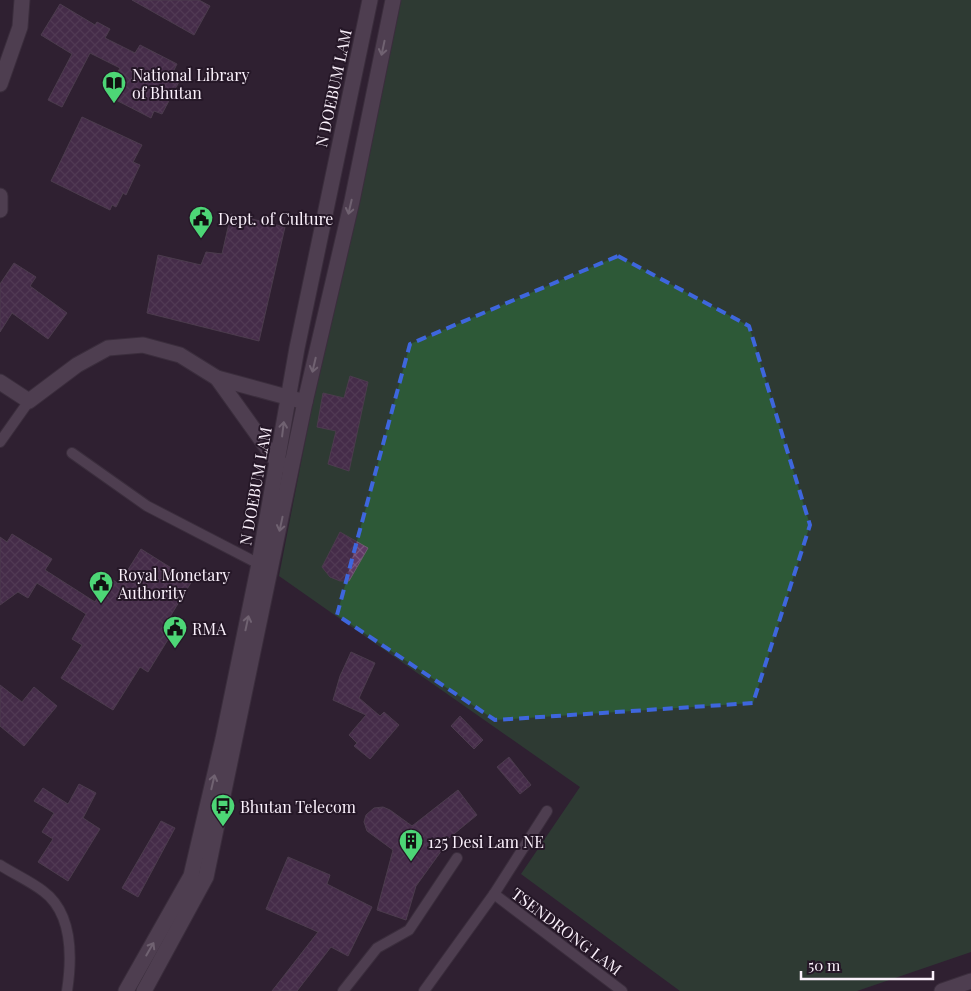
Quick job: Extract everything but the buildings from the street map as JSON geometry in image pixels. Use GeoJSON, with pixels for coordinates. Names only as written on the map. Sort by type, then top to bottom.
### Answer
{"type":"FeatureCollection","features":[{"type":"Feature","properties":{"kind":"main road"},"geometry":{"type":"LineString","coordinates":[[0,84],[20,27],[22,0]]}},
{"type":"Feature","properties":{"kind":"main road","name":"N DOEBUM LAM"},"geometry":{"type":"LineString","coordinates":[[126,991],[191,876],[223,739],[259,564],[278,463],[287,399],[370,0]]}},
{"type":"Feature","properties":{"kind":"main road","name":"N DOEBUM LAM"},"geometry":{"type":"LineString","coordinates":[[144,991],[206,876],[293,468],[305,402],[352,201],[393,0]]}},
{"type":"Feature","properties":{"kind":"main road"},"geometry":{"type":"LineString","coordinates":[[0,196],[0,210]]}},
{"type":"Feature","properties":{"kind":"main road"},"geometry":{"type":"LineString","coordinates":[[0,382],[29,401],[78,365],[108,348],[143,345],[180,355],[217,378],[287,399],[305,402]]}},
{"type":"Feature","properties":{"kind":"main road"},"geometry":{"type":"LineString","coordinates":[[217,378],[278,463],[293,468]]}},
{"type":"Feature","properties":{"kind":"main road"},"geometry":{"type":"LineString","coordinates":[[942,991],[971,981]]}},
{"type":"Feature","properties":{"kind":"lane"},"geometry":{"type":"LineString","coordinates":[[0,442],[29,401]]}},
{"type":"Feature","properties":{"kind":"lane"},"geometry":{"type":"LineString","coordinates":[[72,453],[147,506],[259,564]]}},
{"type":"Feature","properties":{"kind":"lane"},"geometry":{"type":"LineString","coordinates":[[494,894],[547,811]]}},
{"type":"Feature","properties":{"kind":"lane"},"geometry":{"type":"LineString","coordinates":[[343,991],[377,948],[409,930],[457,858]]}},
{"type":"Feature","properties":{"kind":"lane"},"geometry":{"type":"LineString","coordinates":[[0,865],[42,890],[60,910],[69,940],[67,991]]}},
{"type":"Feature","properties":{"kind":"lane","name":"TSENDRONG LAM"},"geometry":{"type":"LineString","coordinates":[[424,991],[494,894],[622,991]]}},
{"type":"Feature","properties":{"kind":"highlighted area"},"geometry":{"type":"Polygon","coordinates":[[[618,256],[749,326],[810,525],[753,703],[495,720],[337,615],[410,344],[618,256]]]}},
{"type":"Feature","properties":{"kind":"green space"},"geometry":{"type":"Polygon","coordinates":[[[391,0],[971,0],[971,952],[857,991],[680,991],[521,874],[580,787],[279,576],[391,0]]]}},
{"type":"Feature","properties":{"kind":"place","name":"National Library of Bhutan"},"geometry":{"type":"Point","coordinates":[114,104]}},
{"type":"Feature","properties":{"kind":"place","name":"Dept. of Culture"},"geometry":{"type":"Point","coordinates":[201,239]}},
{"type":"Feature","properties":{"kind":"place","name":"Royal Monetary Authority"},"geometry":{"type":"Point","coordinates":[101,604]}},
{"type":"Feature","properties":{"kind":"place","name":"RMA"},"geometry":{"type":"Point","coordinates":[175,649]}},
{"type":"Feature","properties":{"kind":"place","name":"Bhutan Telecom"},"geometry":{"type":"Point","coordinates":[223,827]}},
{"type":"Feature","properties":{"kind":"place","name":"125 Desi Lam NE"},"geometry":{"type":"Point","coordinates":[411,862]}}]}
